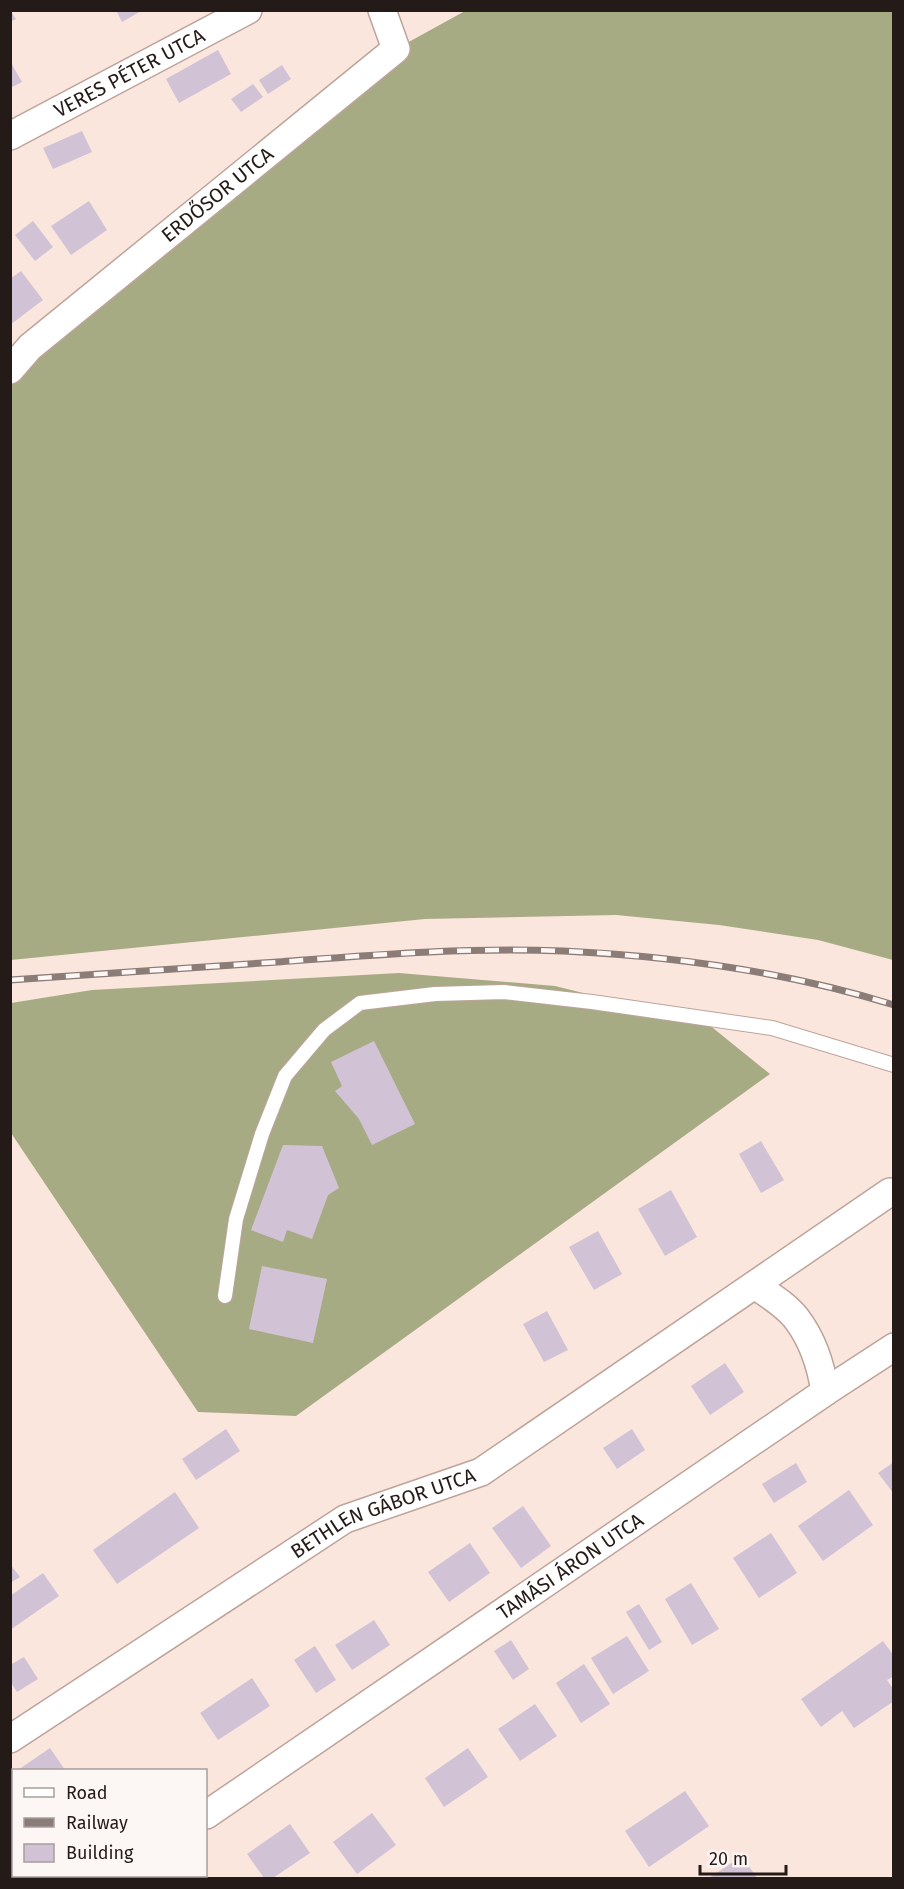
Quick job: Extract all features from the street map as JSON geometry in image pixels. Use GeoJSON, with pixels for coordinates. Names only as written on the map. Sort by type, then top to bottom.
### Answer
{"type":"FeatureCollection","features":[{"type":"Feature","properties":{"kind":"street","name":"VERES PÉTER UTCA"},"geometry":{"type":"LineString","coordinates":[[10,136],[248,10]]}},
{"type":"Feature","properties":{"kind":"street","name":"ERDŐSOR UTCA"},"geometry":{"type":"LineString","coordinates":[[10,370],[30,346],[396,49],[382,10]]}},
{"type":"Feature","properties":{"kind":"street","name":"BETHLEN GÁBOR UTCA"},"geometry":{"type":"LineString","coordinates":[[10,1739],[345,1519],[481,1472],[890,1192]]}},
{"type":"Feature","properties":{"kind":"street"},"geometry":{"type":"LineString","coordinates":[[755,1285],[795,1316],[814,1346],[825,1392]]}},
{"type":"Feature","properties":{"kind":"street","name":"TAMÁSI ÁRON UTCA"},"geometry":{"type":"LineString","coordinates":[[207,1814],[894,1347]]}},
{"type":"Feature","properties":{"kind":"lane"},"geometry":{"type":"LineString","coordinates":[[225,1296],[236,1219],[262,1134],[285,1076],[324,1030],[360,1004],[435,994],[504,992],[592,1002],[772,1028],[894,1065]]}},
{"type":"Feature","properties":{"kind":"green space"},"geometry":{"type":"Polygon","coordinates":[[[465,11],[893,11],[893,960],[818,940],[719,925],[616,915],[425,919],[11,960],[10,370],[396,49],[465,11]]]}},
{"type":"Feature","properties":{"kind":"green space"},"geometry":{"type":"Polygon","coordinates":[[[399,973],[555,986],[708,1024],[770,1074],[296,1416],[198,1412],[11,1133],[11,1003],[92,990],[399,973]]]}},
{"type":"Feature","properties":{"kind":"building"},"geometry":{"type":"Polygon","coordinates":[[[10,10],[16,19],[10,22],[10,10]]]}},
{"type":"Feature","properties":{"kind":"building"},"geometry":{"type":"Polygon","coordinates":[[[116,10],[143,10],[122,22],[116,10]]]}},
{"type":"Feature","properties":{"kind":"building"},"geometry":{"type":"Polygon","coordinates":[[[218,50],[231,74],[179,103],[166,79],[218,50]]]}},
{"type":"Feature","properties":{"kind":"building"},"geometry":{"type":"Polygon","coordinates":[[[10,61],[22,82],[10,88],[10,61]]]}},
{"type":"Feature","properties":{"kind":"building"},"geometry":{"type":"Polygon","coordinates":[[[282,65],[291,79],[268,94],[259,80],[282,65]]]}},
{"type":"Feature","properties":{"kind":"building"},"geometry":{"type":"Polygon","coordinates":[[[253,84],[263,97],[241,112],[231,99],[253,84]]]}},
{"type":"Feature","properties":{"kind":"building"},"geometry":{"type":"Polygon","coordinates":[[[82,131],[92,152],[53,169],[43,148],[82,131]]]}},
{"type":"Feature","properties":{"kind":"building"},"geometry":{"type":"Polygon","coordinates":[[[89,201],[107,230],[71,255],[51,226],[89,201]]]}},
{"type":"Feature","properties":{"kind":"building"},"geometry":{"type":"Polygon","coordinates":[[[33,221],[53,247],[35,261],[15,235],[33,221]]]}},
{"type":"Feature","properties":{"kind":"building"},"geometry":{"type":"Polygon","coordinates":[[[21,271],[43,300],[10,325],[10,279],[21,271]]]}},
{"type":"Feature","properties":{"kind":"building"},"geometry":{"type":"Polygon","coordinates":[[[374,1041],[415,1124],[372,1145],[359,1119],[335,1091],[342,1086],[331,1062],[374,1041]]]}},
{"type":"Feature","properties":{"kind":"building"},"geometry":{"type":"Polygon","coordinates":[[[761,1141],[784,1180],[761,1193],[739,1154],[761,1141]]]}},
{"type":"Feature","properties":{"kind":"building"},"geometry":{"type":"Polygon","coordinates":[[[283,1145],[322,1146],[339,1188],[328,1195],[312,1239],[287,1230],[283,1242],[251,1230],[283,1145]]]}},
{"type":"Feature","properties":{"kind":"building"},"geometry":{"type":"Polygon","coordinates":[[[671,1190],[697,1237],[665,1256],[638,1209],[671,1190]]]}},
{"type":"Feature","properties":{"kind":"building"},"geometry":{"type":"Polygon","coordinates":[[[598,1231],[622,1274],[594,1290],[569,1247],[598,1231]]]}},
{"type":"Feature","properties":{"kind":"building"},"geometry":{"type":"Polygon","coordinates":[[[262,1266],[327,1279],[313,1343],[249,1329],[262,1266]]]}},
{"type":"Feature","properties":{"kind":"building"},"geometry":{"type":"Polygon","coordinates":[[[547,1311],[568,1350],[544,1362],[523,1324],[547,1311]]]}},
{"type":"Feature","properties":{"kind":"building"},"geometry":{"type":"Polygon","coordinates":[[[725,1363],[744,1392],[710,1415],[691,1386],[725,1363]]]}},
{"type":"Feature","properties":{"kind":"building"},"geometry":{"type":"Polygon","coordinates":[[[226,1429],[240,1451],[196,1480],[182,1459],[226,1429]]]}},
{"type":"Feature","properties":{"kind":"building"},"geometry":{"type":"Polygon","coordinates":[[[632,1429],[645,1450],[617,1469],[603,1448],[632,1429]]]}},
{"type":"Feature","properties":{"kind":"building"},"geometry":{"type":"Polygon","coordinates":[[[894,1462],[894,1494],[878,1473],[894,1462]]]}},
{"type":"Feature","properties":{"kind":"building"},"geometry":{"type":"Polygon","coordinates":[[[796,1463],[807,1482],[774,1503],[762,1484],[796,1463]]]}},
{"type":"Feature","properties":{"kind":"building"},"geometry":{"type":"Polygon","coordinates":[[[849,1490],[873,1525],[823,1561],[798,1526],[849,1490]]]}},
{"type":"Feature","properties":{"kind":"building"},"geometry":{"type":"Polygon","coordinates":[[[175,1492],[199,1528],[117,1584],[93,1550],[175,1492]]]}},
{"type":"Feature","properties":{"kind":"building"},"geometry":{"type":"Polygon","coordinates":[[[523,1506],[551,1546],[521,1568],[492,1528],[523,1506]]]}},
{"type":"Feature","properties":{"kind":"building"},"geometry":{"type":"Polygon","coordinates":[[[771,1533],[797,1573],[759,1598],[733,1558],[771,1533]]]}},
{"type":"Feature","properties":{"kind":"building"},"geometry":{"type":"Polygon","coordinates":[[[470,1543],[490,1573],[449,1602],[428,1572],[470,1543]]]}},
{"type":"Feature","properties":{"kind":"building"},"geometry":{"type":"Polygon","coordinates":[[[10,1564],[20,1577],[10,1583],[10,1564]]]}},
{"type":"Feature","properties":{"kind":"building"},"geometry":{"type":"Polygon","coordinates":[[[43,1573],[59,1596],[10,1630],[10,1596],[43,1573]]]}},
{"type":"Feature","properties":{"kind":"building"},"geometry":{"type":"Polygon","coordinates":[[[691,1583],[719,1629],[692,1645],[665,1599],[691,1583]]]}},
{"type":"Feature","properties":{"kind":"building"},"geometry":{"type":"Polygon","coordinates":[[[639,1604],[662,1642],[649,1650],[626,1612],[639,1604]]]}},
{"type":"Feature","properties":{"kind":"building"},"geometry":{"type":"Polygon","coordinates":[[[374,1620],[390,1645],[352,1670],[335,1645],[374,1620]]]}},
{"type":"Feature","properties":{"kind":"building"},"geometry":{"type":"Polygon","coordinates":[[[627,1636],[649,1671],[613,1694],[591,1658],[627,1636]]]}},
{"type":"Feature","properties":{"kind":"building"},"geometry":{"type":"Polygon","coordinates":[[[511,1640],[529,1669],[513,1680],[494,1651],[511,1640]]]}},
{"type":"Feature","properties":{"kind":"building"},"geometry":{"type":"Polygon","coordinates":[[[883,1641],[894,1656],[894,1676],[887,1680],[894,1690],[894,1701],[854,1728],[842,1711],[821,1727],[801,1699],[883,1641]]]}},
{"type":"Feature","properties":{"kind":"building"},"geometry":{"type":"Polygon","coordinates":[[[315,1646],[336,1680],[316,1693],[294,1660],[315,1646]]]}},
{"type":"Feature","properties":{"kind":"building"},"geometry":{"type":"Polygon","coordinates":[[[24,1657],[38,1679],[17,1692],[10,1681],[10,1665],[24,1657]]]}},
{"type":"Feature","properties":{"kind":"building"},"geometry":{"type":"Polygon","coordinates":[[[584,1664],[610,1704],[581,1723],[556,1683],[584,1664]]]}},
{"type":"Feature","properties":{"kind":"building"},"geometry":{"type":"Polygon","coordinates":[[[252,1678],[270,1706],[218,1740],[200,1713],[252,1678]]]}},
{"type":"Feature","properties":{"kind":"building"},"geometry":{"type":"Polygon","coordinates":[[[535,1704],[557,1736],[520,1761],[498,1729],[535,1704]]]}},
{"type":"Feature","properties":{"kind":"building"},"geometry":{"type":"Polygon","coordinates":[[[50,1748],[64,1769],[19,1769],[50,1748]]]}},
{"type":"Feature","properties":{"kind":"building"},"geometry":{"type":"Polygon","coordinates":[[[468,1748],[488,1777],[444,1807],[425,1778],[468,1748]]]}},
{"type":"Feature","properties":{"kind":"building"},"geometry":{"type":"Polygon","coordinates":[[[12,1775],[12,1814],[10,1815],[10,1776],[12,1775]]]}},
{"type":"Feature","properties":{"kind":"building"},"geometry":{"type":"Polygon","coordinates":[[[685,1791],[709,1826],[649,1867],[625,1831],[685,1791]]]}},
{"type":"Feature","properties":{"kind":"building"},"geometry":{"type":"Polygon","coordinates":[[[372,1813],[396,1845],[357,1874],[333,1842],[372,1813]]]}},
{"type":"Feature","properties":{"kind":"building"},"geometry":{"type":"Polygon","coordinates":[[[290,1824],[310,1853],[273,1878],[264,1878],[247,1854],[290,1824]]]}},
{"type":"Feature","properties":{"kind":"building"},"geometry":{"type":"Polygon","coordinates":[[[742,1856],[757,1878],[709,1878],[742,1856]]]}},
{"type":"Feature","properties":{"kind":"railway"},"geometry":{"type":"LineString","coordinates":[[10,980],[420,952],[563,951],[647,957],[730,968],[813,983],[894,1005]]}}]}
